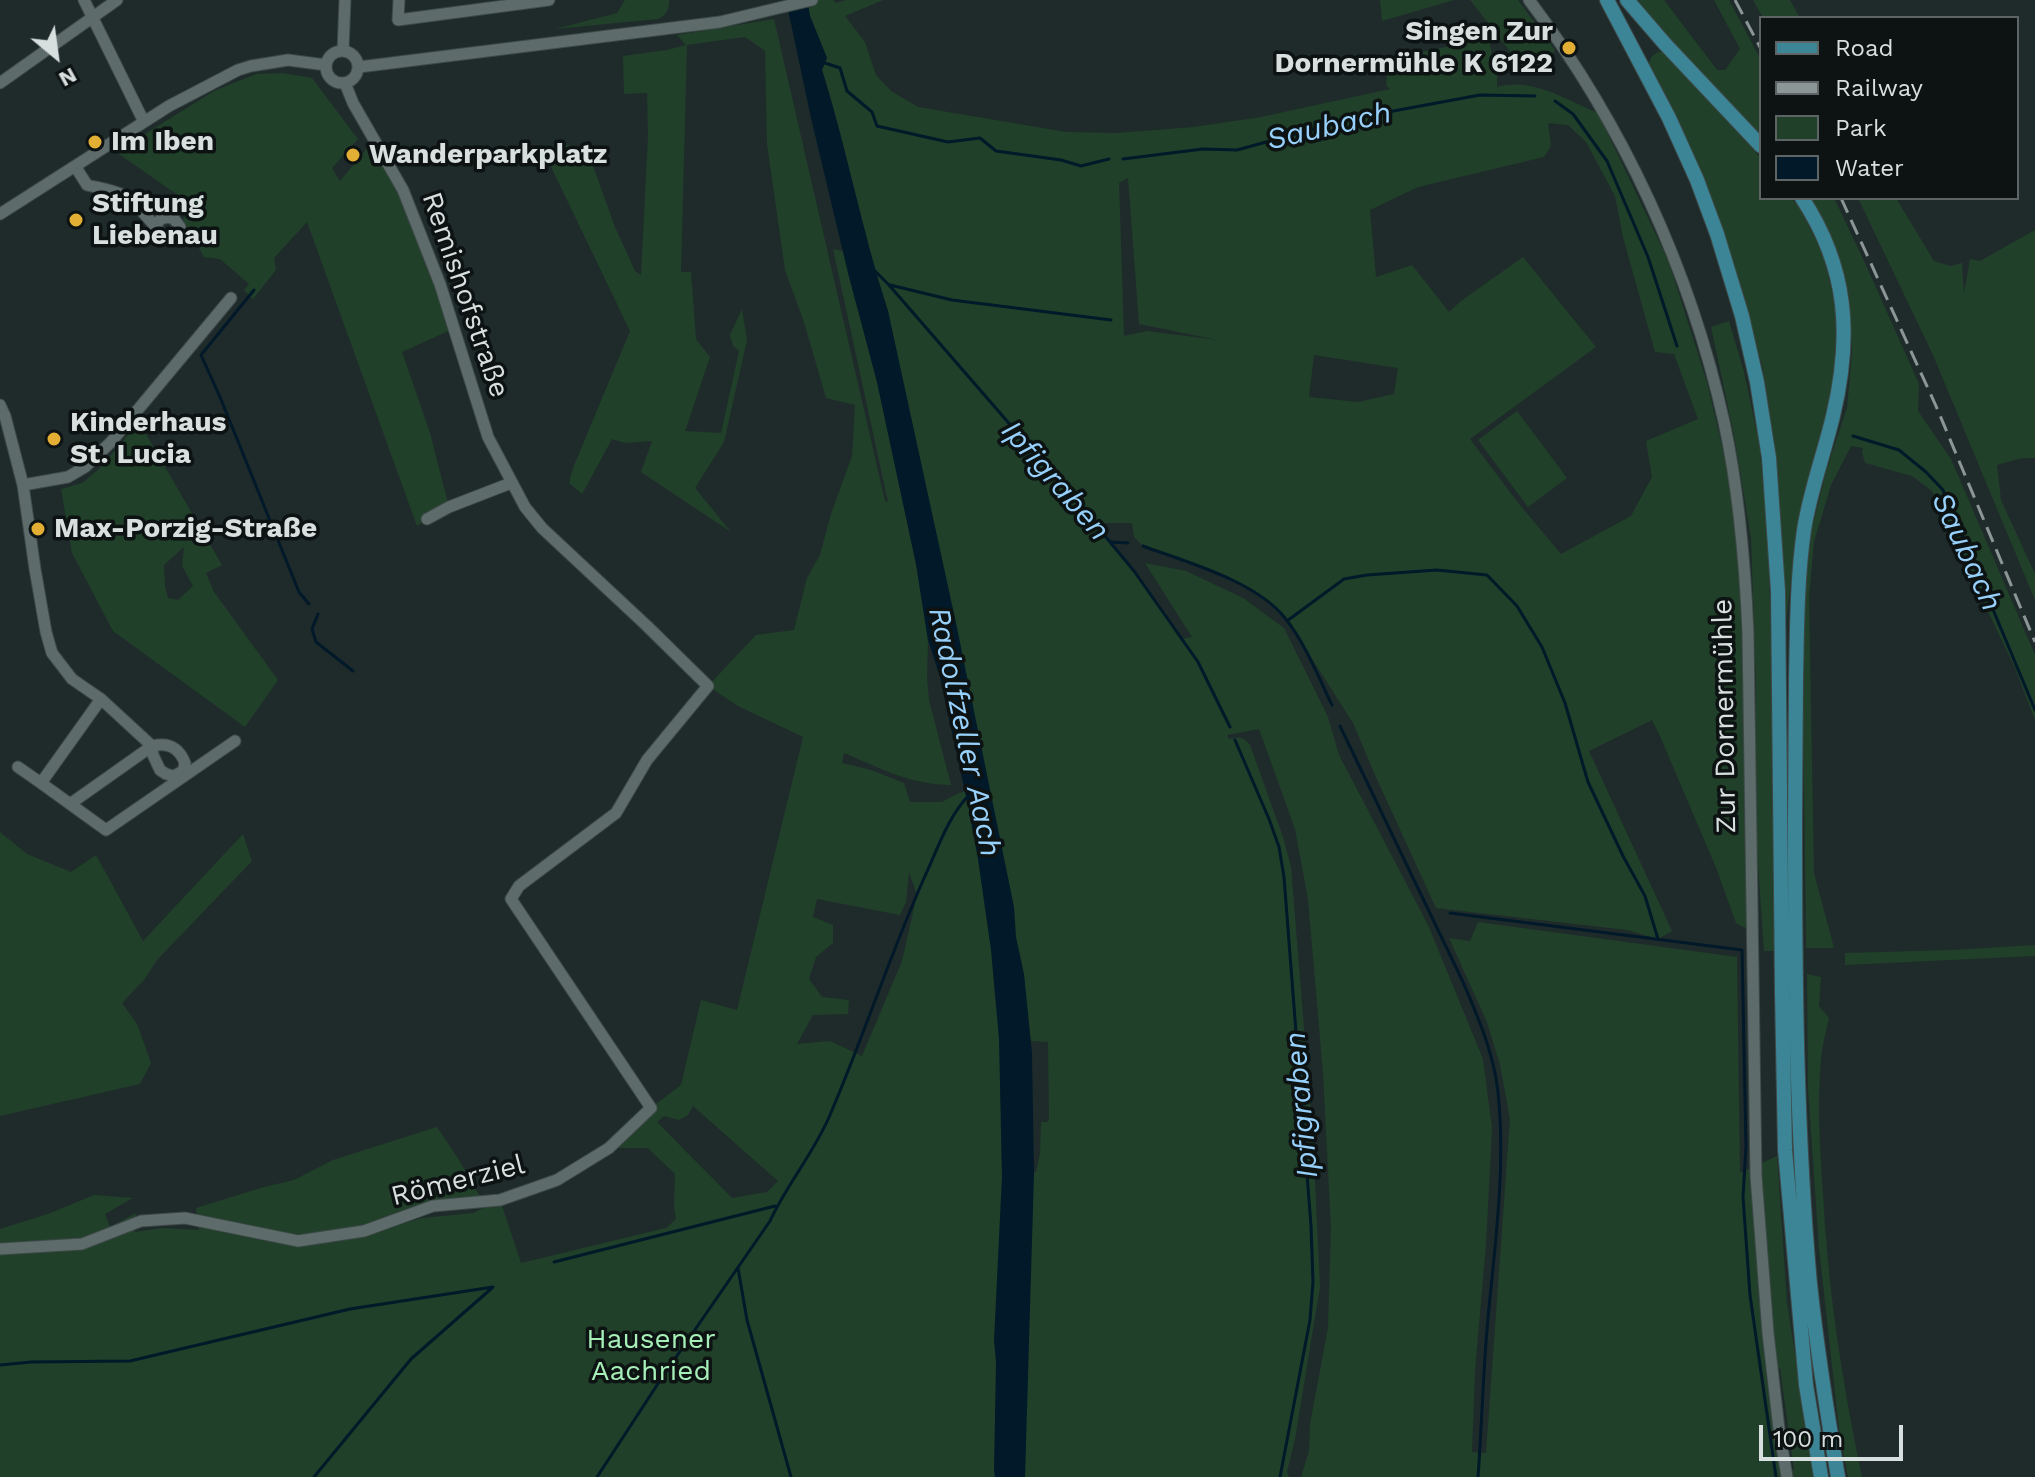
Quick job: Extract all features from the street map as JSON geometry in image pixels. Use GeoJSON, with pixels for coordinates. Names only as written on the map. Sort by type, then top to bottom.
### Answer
{"type":"FeatureCollection","features":[{"type":"Feature","properties":{"kind":"main road"},"geometry":{"type":"LineString","coordinates":[[1607,0],[1669,118],[1717,234],[1742,316],[1757,382],[1769,458],[1778,591],[1788,943],[1786,1165],[1806,1385],[1821,1477]]}},
{"type":"Feature","properties":{"kind":"main road"},"geometry":{"type":"LineString","coordinates":[[1627,0],[1662,42],[1759,144]]}},
{"type":"Feature","properties":{"kind":"main road"},"geometry":{"type":"LineString","coordinates":[[1788,943],[1797,605],[1805,528],[1834,413],[1845,328],[1841,289],[1831,254],[1803,200]]}},
{"type":"Feature","properties":{"kind":"main road"},"geometry":{"type":"LineString","coordinates":[[1789,993],[1810,1283],[1838,1477]]}},
{"type":"Feature","properties":{"kind":"street"},"geometry":{"type":"LineString","coordinates":[[84,0],[144,122]]}},
{"type":"Feature","properties":{"kind":"street"},"geometry":{"type":"LineString","coordinates":[[0,83],[117,0]]}},
{"type":"Feature","properties":{"kind":"street"},"geometry":{"type":"LineString","coordinates":[[343,51],[345,0]]}},
{"type":"Feature","properties":{"kind":"street"},"geometry":{"type":"LineString","coordinates":[[399,0],[398,20],[549,0]]}},
{"type":"Feature","properties":{"kind":"street"},"geometry":{"type":"LineString","coordinates":[[359,67],[695,26],[812,0]]}},
{"type":"Feature","properties":{"kind":"street","name":"Zur Dornermühle"},"geometry":{"type":"LineString","coordinates":[[1529,0],[1598,103],[1671,249],[1701,334],[1724,421],[1733,472],[1746,584],[1748,633],[1756,1176],[1768,1333],[1787,1477]]}},
{"type":"Feature","properties":{"kind":"street"},"geometry":{"type":"LineString","coordinates":[[343,51],[351,53],[359,67],[352,80],[338,83],[327,73],[326,65],[335,53],[343,51]]}},
{"type":"Feature","properties":{"kind":"street"},"geometry":{"type":"LineString","coordinates":[[0,214],[214,81],[251,66],[288,60],[326,65]]}},
{"type":"Feature","properties":{"kind":"street","name":"Remishofstraße"},"geometry":{"type":"LineString","coordinates":[[345,83],[353,103],[403,190],[440,284],[488,437],[525,507],[542,528],[708,686]]}},
{"type":"Feature","properties":{"kind":"street"},"geometry":{"type":"LineString","coordinates":[[75,166],[87,185],[129,198],[154,226]]}},
{"type":"Feature","properties":{"kind":"street"},"geometry":{"type":"LineString","coordinates":[[23,485],[68,477],[85,467],[111,442],[231,298]]}},
{"type":"Feature","properties":{"kind":"street"},"geometry":{"type":"LineString","coordinates":[[2,413],[23,485],[35,569],[52,653],[72,679],[101,699],[152,746],[160,770],[175,779]]}},
{"type":"Feature","properties":{"kind":"street"},"geometry":{"type":"LineString","coordinates":[[427,519],[511,483]]}},
{"type":"Feature","properties":{"kind":"street","name":"Römerziel"},"geometry":{"type":"LineString","coordinates":[[0,1249],[82,1244],[141,1221],[185,1218],[298,1241],[364,1231],[433,1206],[500,1200],[557,1180],[609,1148],[651,1108],[511,899],[519,886],[616,813],[647,760],[708,686]]}},
{"type":"Feature","properties":{"kind":"street"},"geometry":{"type":"LineString","coordinates":[[41,783],[101,699]]}},
{"type":"Feature","properties":{"kind":"street"},"geometry":{"type":"LineString","coordinates":[[18,767],[106,830],[175,779],[235,741]]}},
{"type":"Feature","properties":{"kind":"street"},"geometry":{"type":"LineString","coordinates":[[70,804],[152,746],[160,744],[169,745],[182,754],[185,763],[183,771],[175,779]]}},
{"type":"Feature","properties":{"kind":"green space"},"geometry":{"type":"Polygon","coordinates":[[[625,0],[669,0],[669,6],[658,19],[555,29],[617,13],[625,0]]]}},
{"type":"Feature","properties":{"kind":"green space","name":"Hausener Aachried"},"geometry":{"type":"Polygon","coordinates":[[[807,0],[833,0],[836,3],[883,0],[845,16],[865,42],[876,75],[891,91],[918,107],[1066,132],[1116,133],[1194,127],[1261,117],[1390,89],[1386,85],[1389,59],[1488,38],[1497,72],[1497,87],[1536,87],[1598,113],[1668,260],[1707,382],[1732,497],[1744,665],[1749,930],[1736,923],[1717,870],[1652,720],[1589,751],[1672,931],[1658,939],[1627,930],[1436,908],[1353,723],[1284,615],[1255,591],[1143,546],[1134,537],[1132,523],[1094,523],[1134,571],[1182,639],[1192,637],[1145,563],[1186,571],[1243,598],[1284,628],[1328,717],[1339,755],[1428,925],[1483,1059],[1492,1128],[1472,1452],[1486,1453],[1510,1119],[1500,1065],[1487,1022],[1449,938],[1470,941],[1478,922],[1737,957],[1740,1173],[1777,1156],[1787,1302],[1814,1477],[1301,1477],[1309,1451],[1310,1424],[1328,1328],[1331,1228],[1323,1073],[1308,899],[1295,829],[1259,729],[1227,735],[1229,739],[1243,739],[1250,745],[1291,867],[1313,1139],[1320,1287],[1287,1472],[1289,1477],[0,1477],[0,1229],[94,1195],[133,1198],[105,1214],[110,1227],[136,1213],[135,1232],[162,1228],[199,1230],[196,1208],[294,1180],[333,1160],[437,1127],[482,1200],[433,1206],[375,1232],[422,1218],[473,1213],[500,1200],[521,1263],[666,1228],[676,1219],[675,1174],[648,1148],[609,1148],[651,1108],[681,1085],[701,1000],[737,1010],[803,737],[738,706],[708,686],[756,635],[794,630],[807,578],[820,555],[852,456],[855,405],[826,398],[785,270],[767,144],[765,51],[745,37],[687,45],[681,272],[691,272],[696,339],[710,357],[685,431],[721,433],[739,351],[733,346],[730,335],[742,309],[747,340],[724,442],[695,488],[731,532],[641,472],[652,441],[625,443],[612,439],[582,494],[569,483],[630,331],[541,146],[575,145],[584,151],[592,163],[635,271],[641,275],[648,136],[647,93],[624,94],[623,56],[686,45],[677,35],[774,19],[885,501],[888,502],[833,249],[843,251],[877,382],[916,564],[928,640],[929,700],[951,785],[909,779],[844,753],[842,763],[904,783],[910,802],[942,802],[959,793],[988,787],[888,311],[822,69],[827,58],[807,0]],[[1548,123],[1551,146],[1544,157],[1418,187],[1370,210],[1376,277],[1412,265],[1449,312],[1523,257],[1596,347],[1470,439],[1561,554],[1631,516],[1652,477],[1646,441],[1698,419],[1674,354],[1655,352],[1623,237],[1615,196],[1586,142],[1568,125],[1548,123]],[[1128,178],[1119,183],[1124,336],[1147,331],[1218,340],[1139,324],[1128,178]],[[1314,355],[1309,397],[1358,402],[1394,394],[1398,368],[1314,355]],[[909,872],[906,902],[900,915],[817,899],[813,917],[833,925],[833,943],[816,957],[809,979],[822,997],[849,1000],[848,1014],[813,1015],[797,1044],[830,1041],[862,1056],[902,961],[917,895],[909,872]],[[1000,1039],[1002,1176],[1036,1172],[1041,1122],[1049,1119],[1048,1042],[1000,1039]],[[693,1106],[688,1115],[679,1120],[664,1116],[657,1122],[732,1198],[767,1192],[778,1181],[693,1106]],[[1772,1367],[1787,1472],[1794,1470],[1780,1368],[1772,1367]]]}},
{"type":"Feature","properties":{"kind":"green space"},"geometry":{"type":"Polygon","coordinates":[[[1380,0],[1454,0],[1382,21],[1380,0]]]}},
{"type":"Feature","properties":{"kind":"green space"},"geometry":{"type":"Polygon","coordinates":[[[1470,0],[1518,0],[1555,50],[1545,64],[1526,72],[1470,0]]]}},
{"type":"Feature","properties":{"kind":"green space"},"geometry":{"type":"Polygon","coordinates":[[[1636,0],[1664,0],[1717,70],[1725,70],[1740,49],[1714,0],[1729,0],[1759,56],[1759,134],[1680,52],[1636,0]]]}},
{"type":"Feature","properties":{"kind":"green space"},"geometry":{"type":"Polygon","coordinates":[[[1753,0],[1790,0],[1799,16],[1762,16],[1753,0]]]}},
{"type":"Feature","properties":{"kind":"green space"},"geometry":{"type":"Polygon","coordinates":[[[1662,51],[1759,156],[1759,200],[1793,200],[1823,255],[1835,304],[1833,391],[1798,528],[1784,636],[1781,529],[1774,439],[1762,365],[1721,225],[1648,66],[1656,53],[1662,51]]]}},
{"type":"Feature","properties":{"kind":"green space"},"geometry":{"type":"Polygon","coordinates":[[[283,73],[312,78],[358,139],[332,168],[340,181],[374,140],[403,190],[455,328],[402,352],[430,433],[449,507],[417,526],[307,222],[274,258],[276,270],[253,299],[244,290],[249,284],[220,259],[204,257],[183,220],[192,205],[116,152],[214,91],[256,74],[283,73]]]}},
{"type":"Feature","properties":{"kind":"green space"},"geometry":{"type":"Polygon","coordinates":[[[1810,200],[1835,200],[1919,384],[1918,411],[1951,459],[2035,655],[2035,720],[2015,668],[1962,562],[1932,491],[1912,476],[1865,463],[1863,448],[1851,446],[1831,485],[1814,542],[1809,597],[1814,873],[1834,948],[1806,948],[1805,592],[1811,532],[1827,468],[1847,408],[1852,353],[1849,295],[1810,200]]]}},
{"type":"Feature","properties":{"kind":"green space"},"geometry":{"type":"Polygon","coordinates":[[[1859,200],[1897,200],[1934,261],[1950,266],[1962,263],[1964,293],[1970,259],[1980,261],[2035,230],[2035,458],[1997,465],[2001,500],[2035,574],[2035,600],[1933,355],[1859,200]]]}},
{"type":"Feature","properties":{"kind":"green space"},"geometry":{"type":"Polygon","coordinates":[[[1729,321],[1759,442],[1768,534],[1775,951],[1764,951],[1756,836],[1756,685],[1751,538],[1734,435],[1711,327],[1729,321]]]}},
{"type":"Feature","properties":{"kind":"green space"},"geometry":{"type":"Polygon","coordinates":[[[1517,411],[1567,478],[1528,507],[1478,440],[1517,411]]]}},
{"type":"Feature","properties":{"kind":"green space"},"geometry":{"type":"Polygon","coordinates":[[[139,422],[222,565],[206,573],[214,592],[278,680],[245,727],[113,631],[72,553],[61,489],[82,483],[98,470],[139,422]],[[184,547],[164,565],[168,598],[178,600],[193,586],[182,566],[184,547]]]}},
{"type":"Feature","properties":{"kind":"green space"},"geometry":{"type":"Polygon","coordinates":[[[0,832],[27,854],[71,872],[96,855],[143,941],[243,834],[252,861],[157,960],[144,980],[122,1003],[137,1024],[151,1063],[140,1084],[0,1116],[0,832]]]}},
{"type":"Feature","properties":{"kind":"green space"},"geometry":{"type":"Polygon","coordinates":[[[2035,945],[2035,956],[1845,965],[1845,953],[2035,945]]]}},
{"type":"Feature","properties":{"kind":"green space"},"geometry":{"type":"Polygon","coordinates":[[[1807,974],[1821,977],[1819,1006],[1829,1018],[1819,1093],[1825,1230],[1837,1336],[1862,1477],[1848,1477],[1839,1429],[1819,1248],[1808,1089],[1807,974]]]}},
{"type":"Feature","properties":{"kind":"water","name":"Radolfzeller Aach"},"geometry":{"type":"Polygon","coordinates":[[[786,0],[807,0],[827,58],[822,70],[888,311],[1014,907],[1032,1053],[1034,1173],[1025,1477],[995,1477],[994,1470],[994,1341],[1002,1176],[999,1039],[978,859],[940,677],[928,640],[916,564],[877,382],[811,118],[786,0]]]}},
{"type":"Feature","properties":{"kind":"waterway","name":"Saubach"},"geometry":{"type":"LineString","coordinates":[[822,62],[840,68],[847,91],[872,112],[877,126],[948,142],[980,138],[996,151],[1061,160],[1081,166],[1109,159]]}},
{"type":"Feature","properties":{"kind":"waterway","name":"Saubach"},"geometry":{"type":"LineString","coordinates":[[1123,159],[1203,149],[1237,150],[1350,119],[1480,95],[1535,96]]}},
{"type":"Feature","properties":{"kind":"waterway","name":"Saubach"},"geometry":{"type":"LineString","coordinates":[[1555,101],[1573,114],[1607,161],[1648,257],[1677,346]]}},
{"type":"Feature","properties":{"kind":"waterway","name":"Ipfigraben"},"geometry":{"type":"LineString","coordinates":[[872,268],[1134,571],[1198,662],[1230,727]]}},
{"type":"Feature","properties":{"kind":"waterway"},"geometry":{"type":"LineString","coordinates":[[890,285],[952,300],[1111,320]]}},
{"type":"Feature","properties":{"kind":"waterway"},"geometry":{"type":"LineString","coordinates":[[254,290],[201,355],[299,592],[309,604]]}},
{"type":"Feature","properties":{"kind":"waterway","name":"Saubach"},"geometry":{"type":"LineString","coordinates":[[1853,436],[1899,450],[1943,490],[2035,710]]}},
{"type":"Feature","properties":{"kind":"waterway"},"geometry":{"type":"LineString","coordinates":[[1111,542],[1128,543]]}},
{"type":"Feature","properties":{"kind":"waterway"},"geometry":{"type":"LineString","coordinates":[[1143,546],[1239,583],[1272,605],[1299,638],[1332,705]]}},
{"type":"Feature","properties":{"kind":"waterway"},"geometry":{"type":"LineString","coordinates":[[1287,621],[1344,579],[1437,570],[1487,575],[1517,606],[1542,647],[1565,703],[1588,782],[1645,896],[1658,939]]}},
{"type":"Feature","properties":{"kind":"waterway"},"geometry":{"type":"LineString","coordinates":[[318,614],[312,629],[316,642],[353,671]]}},
{"type":"Feature","properties":{"kind":"waterway"},"geometry":{"type":"LineString","coordinates":[[1340,726],[1463,982],[1485,1036],[1496,1078],[1500,1177],[1478,1477]]}},
{"type":"Feature","properties":{"kind":"waterway","name":"Ipfigraben"},"geometry":{"type":"LineString","coordinates":[[1235,740],[1269,819],[1279,847],[1284,877],[1311,1226],[1313,1282],[1310,1320],[1280,1477]]}},
{"type":"Feature","properties":{"kind":"waterway","name":"Radolfzeller Aach"},"geometry":{"type":"LineString","coordinates":[[597,1477],[770,1221],[816,1142],[830,1115],[939,844],[954,814],[968,796]]}},
{"type":"Feature","properties":{"kind":"waterway"},"geometry":{"type":"LineString","coordinates":[[1450,913],[1742,950],[1746,1147],[1743,1197],[1750,1295],[1776,1477]]}},
{"type":"Feature","properties":{"kind":"waterway"},"geometry":{"type":"LineString","coordinates":[[554,1262],[775,1206]]}},
{"type":"Feature","properties":{"kind":"waterway"},"geometry":{"type":"LineString","coordinates":[[738,1268],[747,1320],[791,1477]]}},
{"type":"Feature","properties":{"kind":"waterway"},"geometry":{"type":"LineString","coordinates":[[0,1365],[130,1361],[350,1309],[493,1287]]}},
{"type":"Feature","properties":{"kind":"waterway"},"geometry":{"type":"LineString","coordinates":[[314,1477],[411,1359],[492,1288]]}},
{"type":"Feature","properties":{"kind":"railway"},"geometry":{"type":"LineString","coordinates":[[1735,0],[1759,45]]}},
{"type":"Feature","properties":{"kind":"railway"},"geometry":{"type":"LineString","coordinates":[[1842,200],[1936,406],[2035,642]]}},
{"type":"Feature","properties":{"kind":"place","name":"Singen Zur Dornermühle K 6122"},"geometry":{"type":"Point","coordinates":[1569,48]}},
{"type":"Feature","properties":{"kind":"place","name":"Im Iben"},"geometry":{"type":"Point","coordinates":[95,142]}},
{"type":"Feature","properties":{"kind":"place","name":"Wanderparkplatz"},"geometry":{"type":"Point","coordinates":[353,155]}},
{"type":"Feature","properties":{"kind":"place","name":"Stiftung Liebenau"},"geometry":{"type":"Point","coordinates":[76,220]}},
{"type":"Feature","properties":{"kind":"place","name":"Kinderhaus St. Lucia"},"geometry":{"type":"Point","coordinates":[54,439]}},
{"type":"Feature","properties":{"kind":"place","name":"Max-Porzig-Straße"},"geometry":{"type":"Point","coordinates":[38,529]}}]}
